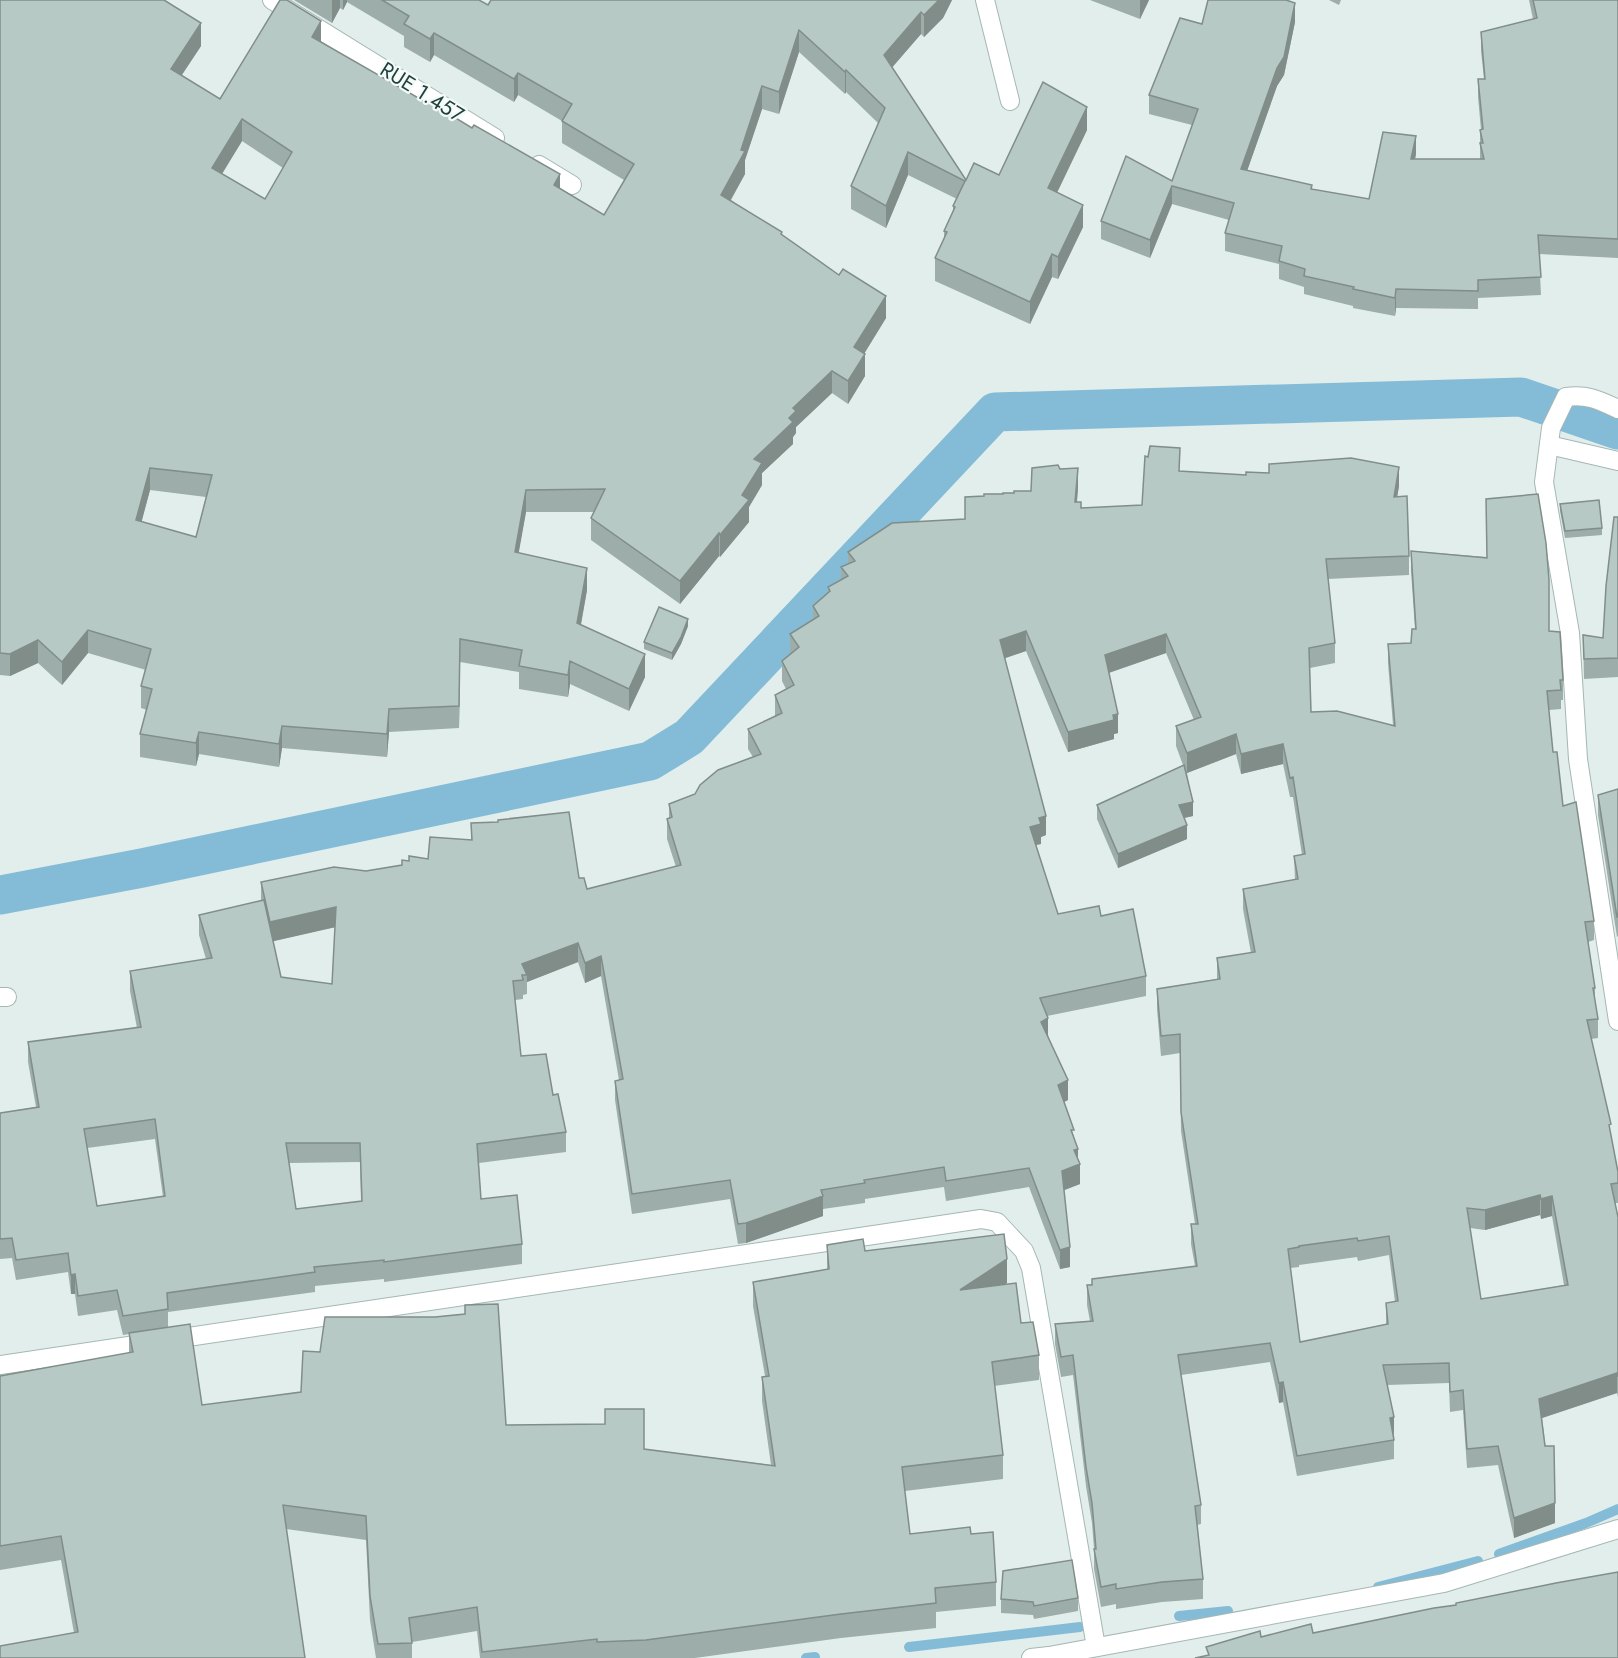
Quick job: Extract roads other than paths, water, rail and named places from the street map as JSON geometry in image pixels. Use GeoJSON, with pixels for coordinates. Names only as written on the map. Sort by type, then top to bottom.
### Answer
{"type":"FeatureCollection","features":[{"type":"Feature","properties":{"kind":"street","name":"RUE 1.457"},"geometry":{"type":"LineString","coordinates":[[272,0],[572,185]]}},
{"type":"Feature","properties":{"kind":"street"},"geometry":{"type":"LineString","coordinates":[[985,0],[1010,101]]}},
{"type":"Feature","properties":{"kind":"street"},"geometry":{"type":"LineString","coordinates":[[1618,409],[1594,398],[1579,395],[1566,397],[1550,436],[1544,482],[1570,633],[1578,759],[1618,1021]]}},
{"type":"Feature","properties":{"kind":"street"},"geometry":{"type":"LineString","coordinates":[[1550,436],[1618,461]]}},
{"type":"Feature","properties":{"kind":"street"},"geometry":{"type":"LineString","coordinates":[[0,1365],[981,1219],[997,1222],[1024,1251],[1031,1268],[1096,1647]]}},
{"type":"Feature","properties":{"kind":"street"},"geometry":{"type":"LineString","coordinates":[[1031,1658],[1444,1583],[1618,1529]]}},
{"type":"Feature","properties":{"kind":"waterway"},"geometry":{"type":"LineString","coordinates":[[0,895],[142,868],[650,761],[689,737],[995,412],[1521,397],[1618,430]]}},
{"type":"Feature","properties":{"kind":"waterway"},"geometry":{"type":"LineString","coordinates":[[1499,1554],[1618,1509]]}},
{"type":"Feature","properties":{"kind":"waterway"},"geometry":{"type":"LineString","coordinates":[[1378,1587],[1478,1561]]}},
{"type":"Feature","properties":{"kind":"waterway"},"geometry":{"type":"LineString","coordinates":[[1179,1616],[1228,1611]]}},
{"type":"Feature","properties":{"kind":"waterway"},"geometry":{"type":"LineString","coordinates":[[909,1647],[1080,1627]]}},
{"type":"Feature","properties":{"kind":"waterway"},"geometry":{"type":"LineString","coordinates":[[806,1658],[815,1657]]}}]}
